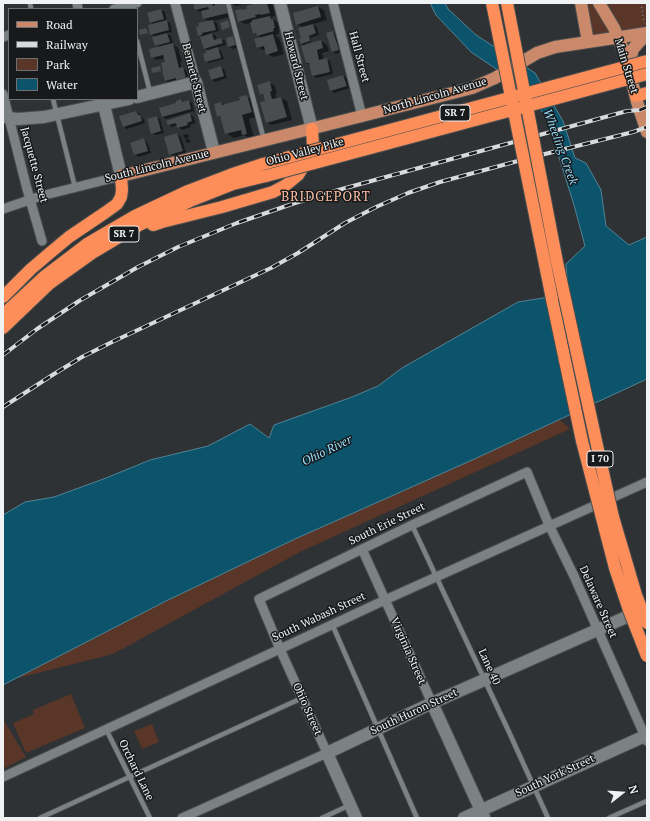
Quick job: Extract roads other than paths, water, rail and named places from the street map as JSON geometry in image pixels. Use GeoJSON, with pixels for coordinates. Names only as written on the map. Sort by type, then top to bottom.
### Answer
{"type":"FeatureCollection","features":[{"type":"Feature","properties":{"kind":"highway","name":"I 70"},"geometry":{"type":"LineString","coordinates":[[492,3],[582,441],[615,568],[647,656]]}},
{"type":"Feature","properties":{"kind":"highway","name":"I 70"},"geometry":{"type":"LineString","coordinates":[[507,3],[563,293],[613,517],[636,595],[647,623]]}},
{"type":"Feature","properties":{"kind":"highway","name":"Ohio Valley Pike"},"geometry":{"type":"LineString","coordinates":[[3,315],[45,276],[87,244],[129,220],[188,191],[230,174],[647,61]]}},
{"type":"Feature","properties":{"kind":"highway","name":"Ohio Valley Pike"},"geometry":{"type":"LineString","coordinates":[[3,328],[50,283],[92,253],[139,225],[190,201],[233,184],[647,74]]}},
{"type":"Feature","properties":{"kind":"highway"},"geometry":{"type":"LineString","coordinates":[[92,253],[131,234],[162,222],[222,207],[280,189],[298,175],[306,162],[313,146],[312,128]]}},
{"type":"Feature","properties":{"kind":"highway"},"geometry":{"type":"LineString","coordinates":[[3,297],[31,269],[69,237],[117,204],[121,197],[122,190],[121,176]]}},
{"type":"Feature","properties":{"kind":"main road"},"geometry":{"type":"LineString","coordinates":[[581,3],[588,42]]}},
{"type":"Feature","properties":{"kind":"main road","name":"Main Street"},"geometry":{"type":"LineString","coordinates":[[599,3],[619,38],[629,69],[641,95],[647,132]]}},
{"type":"Feature","properties":{"kind":"main road","name":"North Lincoln Avenue"},"geometry":{"type":"LineString","coordinates":[[312,128],[472,88],[487,82],[537,53],[555,47],[647,34]]}},
{"type":"Feature","properties":{"kind":"main road"},"geometry":{"type":"LineString","coordinates":[[629,69],[633,49],[647,34]]}},
{"type":"Feature","properties":{"kind":"main road","name":"South Lincoln Avenue"},"geometry":{"type":"LineString","coordinates":[[121,176],[312,128]]}},
{"type":"Feature","properties":{"kind":"street","name":"Bennett Street"},"geometry":{"type":"LineString","coordinates":[[175,3],[214,152]]}},
{"type":"Feature","properties":{"kind":"street","name":"Howard Street"},"geometry":{"type":"LineString","coordinates":[[280,3],[312,128]]}},
{"type":"Feature","properties":{"kind":"street","name":"Hall Street"},"geometry":{"type":"LineString","coordinates":[[332,3],[362,116]]}},
{"type":"Feature","properties":{"kind":"street"},"geometry":{"type":"LineString","coordinates":[[118,8],[130,5]]}},
{"type":"Feature","properties":{"kind":"street"},"geometry":{"type":"LineString","coordinates":[[138,97],[196,82]]}},
{"type":"Feature","properties":{"kind":"street","name":"Jacquette Street"},"geometry":{"type":"LineString","coordinates":[[3,94],[6,117],[42,241]]}},
{"type":"Feature","properties":{"kind":"street"},"geometry":{"type":"LineString","coordinates":[[6,117],[18,119],[44,117],[103,102],[120,100]]}},
{"type":"Feature","properties":{"kind":"street"},"geometry":{"type":"LineString","coordinates":[[103,102],[121,176]]}},
{"type":"Feature","properties":{"kind":"street","name":"South Lincoln Avenue"},"geometry":{"type":"LineString","coordinates":[[3,209],[31,199],[121,176]]}},
{"type":"Feature","properties":{"kind":"street","name":"South Erie Street"},"geometry":{"type":"LineString","coordinates":[[259,599],[412,525],[527,472]]}},
{"type":"Feature","properties":{"kind":"street","name":"Delaware Street"},"geometry":{"type":"LineString","coordinates":[[527,472],[549,525],[574,576],[646,737]]}},
{"type":"Feature","properties":{"kind":"street","name":"South Wabash Street"},"geometry":{"type":"LineString","coordinates":[[3,777],[332,624],[647,482]]}},
{"type":"Feature","properties":{"kind":"street","name":"Virginia Street"},"geometry":{"type":"LineString","coordinates":[[362,549],[482,814]]}},
{"type":"Feature","properties":{"kind":"street","name":"Ohio Street"},"geometry":{"type":"LineString","coordinates":[[259,599],[356,818]]}},
{"type":"Feature","properties":{"kind":"street","name":"South Huron Street"},"geometry":{"type":"LineString","coordinates":[[182,818],[647,608]]}},
{"type":"Feature","properties":{"kind":"street","name":"South York Street"},"geometry":{"type":"LineString","coordinates":[[464,818],[482,814],[533,786],[646,737]]}},
{"type":"Feature","properties":{"kind":"lane"},"geometry":{"type":"LineString","coordinates":[[228,3],[264,140]]}},
{"type":"Feature","properties":{"kind":"lane"},"geometry":{"type":"LineString","coordinates":[[138,45],[150,93]]}},
{"type":"Feature","properties":{"kind":"lane"},"geometry":{"type":"LineString","coordinates":[[54,100],[75,187]]}},
{"type":"Feature","properties":{"kind":"lane","name":"Lane 40"},"geometry":{"type":"LineString","coordinates":[[412,525],[437,576],[548,818]]}},
{"type":"Feature","properties":{"kind":"lane"},"geometry":{"type":"LineString","coordinates":[[332,624],[417,818]]}},
{"type":"Feature","properties":{"kind":"lane"},"geometry":{"type":"LineString","coordinates":[[40,818],[303,698]]}},
{"type":"Feature","properties":{"kind":"lane","name":"Orchard Lane"},"geometry":{"type":"LineString","coordinates":[[106,729],[150,818]]}},
{"type":"Feature","properties":{"kind":"lane"},"geometry":{"type":"LineString","coordinates":[[609,818],[647,801]]}},
{"type":"Feature","properties":{"kind":"lane"},"geometry":{"type":"LineString","coordinates":[[322,818],[350,805]]}},
{"type":"Feature","properties":{"kind":"water"},"geometry":{"type":"Polygon","coordinates":[[[430,3],[445,3],[448,9],[476,35],[535,73],[563,121],[575,158],[586,163],[601,190],[606,226],[629,245],[647,237],[647,379],[470,461],[295,539],[164,602],[3,685],[3,515],[25,502],[54,497],[150,460],[208,446],[250,424],[269,438],[274,425],[378,386],[402,368],[518,302],[568,294],[566,264],[585,246],[574,205],[546,116],[514,81],[471,52],[436,15],[430,3]]]}},
{"type":"Feature","properties":{"kind":"railway"},"geometry":{"type":"LineString","coordinates":[[3,355],[37,329],[79,301],[138,267],[178,247],[237,223],[342,189],[627,111],[640,110],[647,107]]}},
{"type":"Feature","properties":{"kind":"railway"},"geometry":{"type":"LineString","coordinates":[[3,407],[82,357],[271,268],[298,253],[345,223],[408,193],[440,182],[633,132],[647,127]]}},
{"type":"Feature","properties":{"kind":"district","name":"BRIDGEPORT"},"geometry":{"type":"Point","coordinates":[326,197]}},
{"type":"Feature","properties":{"kind":"water label","name":"Wheeling Creek"},"geometry":{"type":"Point","coordinates":[560,147]}},
{"type":"Feature","properties":{"kind":"water label","name":"Ohio River"},"geometry":{"type":"Point","coordinates":[327,451]}}]}
